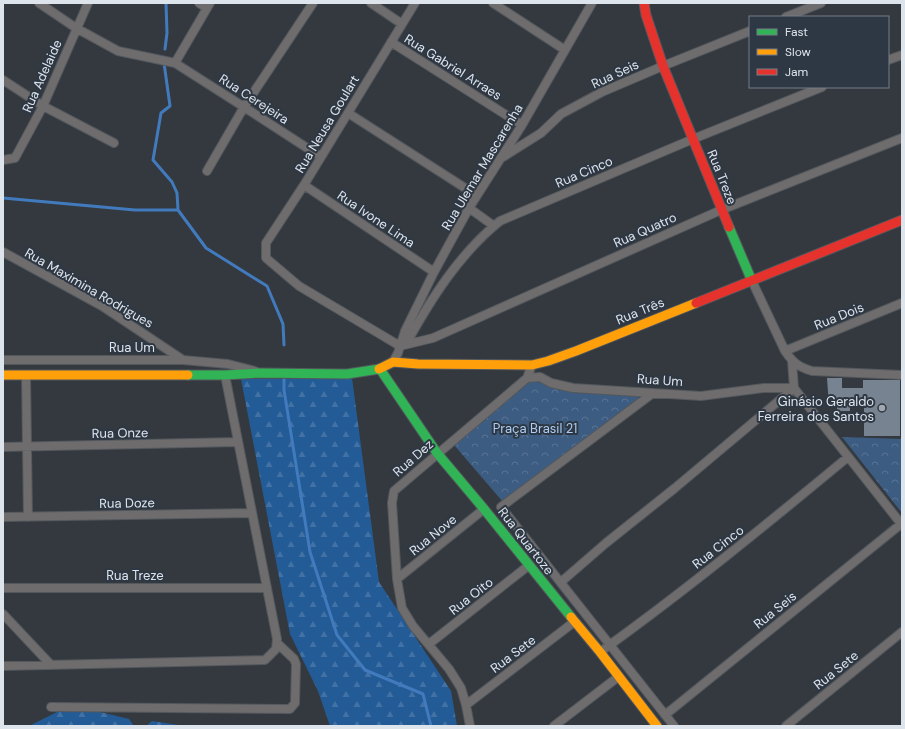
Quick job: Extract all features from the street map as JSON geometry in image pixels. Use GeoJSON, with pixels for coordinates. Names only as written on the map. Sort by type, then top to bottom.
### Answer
{"type":"FeatureCollection","features":[{"type":"Feature","properties":{"kind":"street"},"geometry":{"type":"LineString","coordinates":[[39,3],[76,28],[118,51],[175,63],[208,6],[199,3]]}},
{"type":"Feature","properties":{"kind":"street","name":"Rua Adelaide"},"geometry":{"type":"LineString","coordinates":[[3,160],[15,158],[42,106],[88,3]]}},
{"type":"Feature","properties":{"kind":"street"},"geometry":{"type":"LineString","coordinates":[[207,171],[244,107],[313,3]]}},
{"type":"Feature","properties":{"kind":"street"},"geometry":{"type":"LineString","coordinates":[[371,3],[402,24]]}},
{"type":"Feature","properties":{"kind":"street","name":"Rua Neusa Goulart"},"geometry":{"type":"LineString","coordinates":[[403,345],[299,286],[266,258],[266,243],[304,185],[414,3]]}},
{"type":"Feature","properties":{"kind":"street"},"geometry":{"type":"LineString","coordinates":[[493,3],[565,50]]}},
{"type":"Feature","properties":{"kind":"street","name":"Rua Ulemar Mascarenha"},"geometry":{"type":"LineString","coordinates":[[403,345],[405,331],[434,272],[476,195],[522,125],[592,3]]}},
{"type":"Feature","properties":{"kind":"street"},"geometry":{"type":"LineString","coordinates":[[788,16],[821,3]]}},
{"type":"Feature","properties":{"kind":"street","name":"Rua Treze"},"geometry":{"type":"LineString","coordinates":[[642,5],[663,66],[721,210],[785,351]]}},
{"type":"Feature","properties":{"kind":"street","name":"Rua Seis"},"geometry":{"type":"LineString","coordinates":[[500,158],[542,133],[561,114],[602,92],[749,31]]}},
{"type":"Feature","properties":{"kind":"street","name":"Rua Gabriel Arraes"},"geometry":{"type":"LineString","coordinates":[[391,42],[522,125]]}},
{"type":"Feature","properties":{"kind":"street"},"geometry":{"type":"LineString","coordinates":[[889,60],[902,55]]}},
{"type":"Feature","properties":{"kind":"street","name":"Rua Cerejeira"},"geometry":{"type":"LineString","coordinates":[[175,63],[320,157]]}},
{"type":"Feature","properties":{"kind":"street"},"geometry":{"type":"LineString","coordinates":[[3,80],[42,106],[114,143]]}},
{"type":"Feature","properties":{"kind":"street","name":"Rua Cinco"},"geometry":{"type":"LineString","coordinates":[[403,345],[442,283],[465,255],[500,221],[693,139],[820,88]]}},
{"type":"Feature","properties":{"kind":"street"},"geometry":{"type":"LineString","coordinates":[[348,113],[476,195]]}},
{"type":"Feature","properties":{"kind":"street","name":"Rua Quatro"},"geometry":{"type":"LineString","coordinates":[[403,345],[433,338],[721,210],[902,138]]}},
{"type":"Feature","properties":{"kind":"street","name":"Rua Ivone Lima"},"geometry":{"type":"LineString","coordinates":[[304,185],[434,272]]}},
{"type":"Feature","properties":{"kind":"street"},"geometry":{"type":"LineString","coordinates":[[469,208],[494,226]]}},
{"type":"Feature","properties":{"kind":"street","name":"Rua Três"},"geometry":{"type":"LineString","coordinates":[[393,362],[418,364],[532,365],[548,361],[902,220]]}},
{"type":"Feature","properties":{"kind":"street","name":"Rua Maximina Rodrigues"},"geometry":{"type":"LineString","coordinates":[[3,252],[102,306],[183,360]]}},
{"type":"Feature","properties":{"kind":"street","name":"Rua Dois"},"geometry":{"type":"LineString","coordinates":[[785,351],[902,303]]}},
{"type":"Feature","properties":{"kind":"street"},"geometry":{"type":"LineString","coordinates":[[393,362],[403,345]]}},
{"type":"Feature","properties":{"kind":"street"},"geometry":{"type":"LineString","coordinates":[[785,351],[792,361],[803,369],[812,372],[902,375]]}},
{"type":"Feature","properties":{"kind":"street","name":"Rua Um"},"geometry":{"type":"LineString","coordinates":[[3,360],[183,360],[228,364],[259,373]]}},
{"type":"Feature","properties":{"kind":"street"},"geometry":{"type":"LineString","coordinates":[[792,361],[794,388],[901,524]]}},
{"type":"Feature","properties":{"kind":"street","name":"Rua Um"},"geometry":{"type":"LineString","coordinates":[[3,375],[225,375],[259,373],[347,374],[380,369],[393,362]]}},
{"type":"Feature","properties":{"kind":"street"},"geometry":{"type":"LineString","coordinates":[[527,378],[532,365]]}},
{"type":"Feature","properties":{"kind":"street","name":"Rua Quartoze"},"geometry":{"type":"LineString","coordinates":[[380,369],[437,453],[484,509],[563,609],[600,652],[657,726]]}},
{"type":"Feature","properties":{"kind":"street"},"geometry":{"type":"LineString","coordinates":[[26,375],[28,517]]}},
{"type":"Feature","properties":{"kind":"street"},"geometry":{"type":"LineString","coordinates":[[3,666],[265,660],[276,649],[277,639],[225,375]]}},
{"type":"Feature","properties":{"kind":"street","name":"Rua Um"},"geometry":{"type":"LineString","coordinates":[[527,378],[540,377],[551,383],[573,388],[701,396],[764,388],[794,388]]}},
{"type":"Feature","properties":{"kind":"street","name":"Rua Dez"},"geometry":{"type":"LineString","coordinates":[[397,579],[392,503],[394,490],[527,378]]}},
{"type":"Feature","properties":{"kind":"street"},"geometry":{"type":"LineString","coordinates":[[561,582],[606,542],[675,488],[794,388]]}},
{"type":"Feature","properties":{"kind":"street","name":"Rua Quartoze"},"geometry":{"type":"LineString","coordinates":[[653,393],[501,507],[674,726]]}},
{"type":"Feature","properties":{"kind":"street","name":"Rua Onze"},"geometry":{"type":"LineString","coordinates":[[3,447],[238,442]]}},
{"type":"Feature","properties":{"kind":"street","name":"Rua Cinco"},"geometry":{"type":"LineString","coordinates":[[600,652],[729,554],[848,457]]}},
{"type":"Feature","properties":{"kind":"street","name":"Rua Nove"},"geometry":{"type":"LineString","coordinates":[[397,579],[484,509]]}},
{"type":"Feature","properties":{"kind":"street","name":"Rua Doze"},"geometry":{"type":"LineString","coordinates":[[3,517],[252,513]]}},
{"type":"Feature","properties":{"kind":"street","name":"Rua Seis"},"geometry":{"type":"LineString","coordinates":[[665,715],[901,524]]}},
{"type":"Feature","properties":{"kind":"street","name":"Rua Oito"},"geometry":{"type":"LineString","coordinates":[[429,644],[528,566]]}},
{"type":"Feature","properties":{"kind":"street"},"geometry":{"type":"LineString","coordinates":[[535,574],[552,572]]}},
{"type":"Feature","properties":{"kind":"street"},"geometry":{"type":"LineString","coordinates":[[397,579],[402,608],[413,626],[449,669],[461,688],[470,726]]}},
{"type":"Feature","properties":{"kind":"street","name":"Rua Treze"},"geometry":{"type":"LineString","coordinates":[[3,588],[267,588]]}},
{"type":"Feature","properties":{"kind":"street"},"geometry":{"type":"LineString","coordinates":[[563,609],[574,599]]}},
{"type":"Feature","properties":{"kind":"street"},"geometry":{"type":"LineString","coordinates":[[3,614],[52,665]]}},
{"type":"Feature","properties":{"kind":"street","name":"Rua Sete"},"geometry":{"type":"LineString","coordinates":[[466,705],[574,622]]}},
{"type":"Feature","properties":{"kind":"street","name":"Rua Sete"},"geometry":{"type":"LineString","coordinates":[[786,726],[902,632]]}},
{"type":"Feature","properties":{"kind":"street"},"geometry":{"type":"LineString","coordinates":[[51,707],[290,709],[295,703],[296,664],[294,659],[276,643]]}},
{"type":"Feature","properties":{"kind":"street"},"geometry":{"type":"LineString","coordinates":[[554,726],[618,676]]}},
{"type":"Feature","properties":{"kind":"green space"},"geometry":{"type":"Polygon","coordinates":[[[352,378],[379,582],[451,691],[457,726],[330,726],[318,691],[290,634],[241,379],[352,378]]]}},
{"type":"Feature","properties":{"kind":"green space","name":"Praça Brasil 21"},"geometry":{"type":"Polygon","coordinates":[[[532,380],[563,390],[644,394],[503,502],[454,445],[532,380]]]}},
{"type":"Feature","properties":{"kind":"green space"},"geometry":{"type":"Polygon","coordinates":[[[842,437],[902,439],[902,513],[842,437]]]}},
{"type":"Feature","properties":{"kind":"green space"},"geometry":{"type":"Polygon","coordinates":[[[71,705],[129,719],[134,726],[29,726],[71,705]]]}},
{"type":"Feature","properties":{"kind":"green space"},"geometry":{"type":"Polygon","coordinates":[[[152,721],[185,726],[146,726],[152,721]]]}},
{"type":"Feature","properties":{"kind":"building","name":"Ginásio Geraldo Ferreira dos Santos"},"geometry":{"type":"Polygon","coordinates":[[[827,378],[842,378],[842,388],[863,388],[863,380],[900,380],[900,436],[864,436],[864,406],[850,406],[850,411],[837,411],[837,406],[829,406],[827,378]]]}},
{"type":"Feature","properties":{"kind":"waterway"},"geometry":{"type":"LineString","coordinates":[[165,49],[167,33],[166,3]]}},
{"type":"Feature","properties":{"kind":"waterway"},"geometry":{"type":"LineString","coordinates":[[164,63],[170,106],[161,113],[153,160],[172,182],[177,193],[178,210]]}},
{"type":"Feature","properties":{"kind":"waterway"},"geometry":{"type":"LineString","coordinates":[[3,198],[135,210],[178,210]]}},
{"type":"Feature","properties":{"kind":"waterway"},"geometry":{"type":"LineString","coordinates":[[178,210],[206,248],[267,286],[283,324],[284,345]]}},
{"type":"Feature","properties":{"kind":"waterway"},"geometry":{"type":"LineString","coordinates":[[284,376],[284,390],[310,552],[337,635],[365,670],[423,694],[431,726]]}},
{"type":"Feature","properties":{"kind":"traffic: fast"},"geometry":{"type":"LineString","coordinates":[[729,227],[752,281]]}},
{"type":"Feature","properties":{"kind":"traffic: fast"},"geometry":{"type":"LineString","coordinates":[[188,375],[259,373],[347,374],[379,369]]}},
{"type":"Feature","properties":{"kind":"traffic: fast"},"geometry":{"type":"LineString","coordinates":[[380,369],[437,453],[571,617]]}},
{"type":"Feature","properties":{"kind":"traffic: slow"},"geometry":{"type":"LineString","coordinates":[[379,369],[393,362],[418,364],[532,365],[576,351],[696,303]]}},
{"type":"Feature","properties":{"kind":"traffic: slow"},"geometry":{"type":"LineString","coordinates":[[3,375],[188,375]]}},
{"type":"Feature","properties":{"kind":"traffic: slow"},"geometry":{"type":"LineString","coordinates":[[571,617],[657,726]]}},
{"type":"Feature","properties":{"kind":"traffic: jam"},"geometry":{"type":"LineString","coordinates":[[644,3],[646,15],[663,66],[729,227]]}},
{"type":"Feature","properties":{"kind":"traffic: jam"},"geometry":{"type":"LineString","coordinates":[[696,303],[902,220]]}},
{"type":"Feature","properties":{"kind":"place","name":"Ginásio Geraldo Ferreira dos Santos"},"geometry":{"type":"Point","coordinates":[882,408]}}]}
